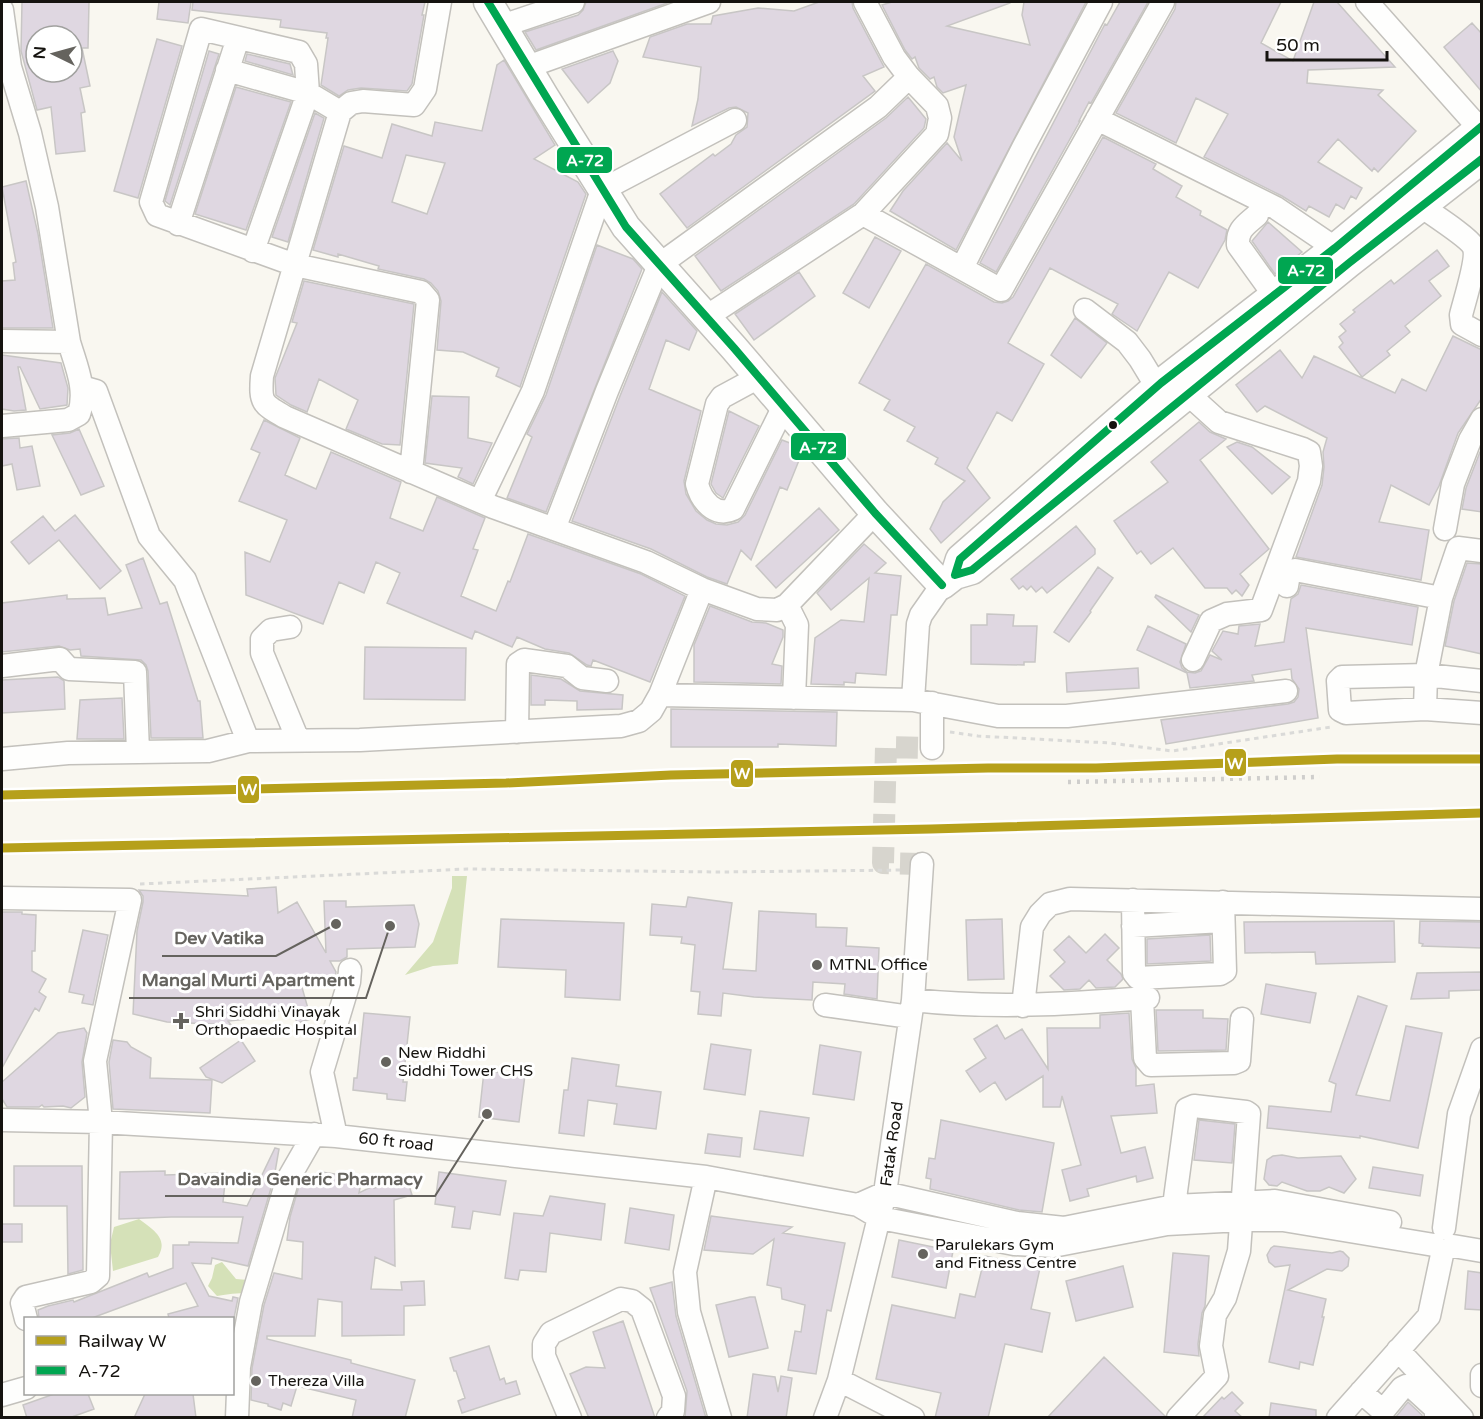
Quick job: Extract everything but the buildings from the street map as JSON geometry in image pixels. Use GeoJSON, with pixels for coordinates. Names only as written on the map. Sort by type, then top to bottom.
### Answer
{"type":"FeatureCollection","features":[{"type":"Feature","properties":{"kind":"main road"},"geometry":{"type":"LineString","coordinates":[[495,14],[626,227],[759,377],[875,513],[957,572]]}},
{"type":"Feature","properties":{"kind":"main road"},"geometry":{"type":"LineString","coordinates":[[957,572],[1157,387],[1335,248],[1480,127]]}},
{"type":"Feature","properties":{"kind":"main road"},"geometry":{"type":"LineString","coordinates":[[957,572],[1188,394],[1482,159]]}},
{"type":"Feature","properties":{"kind":"street"},"geometry":{"type":"LineString","coordinates":[[440,2],[425,89],[414,105],[363,101],[351,103],[340,112],[262,376],[260,395],[265,406],[285,417],[480,501],[646,562],[702,589],[757,609],[777,610],[787,605],[875,513]]}},
{"type":"Feature","properties":{"kind":"street"},"geometry":{"type":"LineString","coordinates":[[495,14],[573,2]]}},
{"type":"Feature","properties":{"kind":"street"},"geometry":{"type":"LineString","coordinates":[[527,67],[709,2]]}},
{"type":"Feature","properties":{"kind":"street"},"geometry":{"type":"LineString","coordinates":[[706,317],[863,214],[937,134],[940,128],[937,106],[909,77],[894,57],[865,2]]}},
{"type":"Feature","properties":{"kind":"street"},"geometry":{"type":"LineString","coordinates":[[963,268],[1023,148],[1101,2]]}},
{"type":"Feature","properties":{"kind":"street"},"geometry":{"type":"LineString","coordinates":[[863,214],[1000,290],[1164,2]]}},
{"type":"Feature","properties":{"kind":"street"},"geometry":{"type":"LineString","coordinates":[[1367,2],[1480,127]]}},
{"type":"Feature","properties":{"kind":"street"},"geometry":{"type":"LineString","coordinates":[[2,10],[6,67],[30,133],[47,207],[69,342],[82,387],[83,402],[79,414],[68,420],[2,426]]}},
{"type":"Feature","properties":{"kind":"street"},"geometry":{"type":"LineString","coordinates":[[253,250],[308,93],[306,64],[299,52],[201,29],[151,202],[157,215],[178,224],[295,265],[421,292],[428,300],[411,472]]}},
{"type":"Feature","properties":{"kind":"street"},"geometry":{"type":"LineString","coordinates":[[178,224],[238,38]]}},
{"type":"Feature","properties":{"kind":"street"},"geometry":{"type":"LineString","coordinates":[[227,70],[308,93],[340,112]]}},
{"type":"Feature","properties":{"kind":"street"},"geometry":{"type":"LineString","coordinates":[[554,529],[659,265],[878,107],[909,77]]}},
{"type":"Feature","properties":{"kind":"street"},"geometry":{"type":"LineString","coordinates":[[1097,119],[1276,208],[1335,248]]}},
{"type":"Feature","properties":{"kind":"street"},"geometry":{"type":"LineString","coordinates":[[480,501],[533,390],[602,190],[735,120]]}},
{"type":"Feature","properties":{"kind":"street"},"geometry":{"type":"LineString","coordinates":[[1421,206],[1460,233],[1474,247],[1475,257],[1461,315],[1462,324],[1482,335]]}},
{"type":"Feature","properties":{"kind":"street"},"geometry":{"type":"LineString","coordinates":[[1257,215],[1240,229],[1238,245],[1274,295]]}},
{"type":"Feature","properties":{"kind":"street"},"geometry":{"type":"LineString","coordinates":[[1085,310],[1127,342],[1157,387]]}},
{"type":"Feature","properties":{"kind":"street"},"geometry":{"type":"LineString","coordinates":[[2,341],[69,342]]}},
{"type":"Feature","properties":{"kind":"street"},"geometry":{"type":"LineString","coordinates":[[759,377],[722,397],[717,404],[697,484],[699,492],[709,507],[723,512],[733,508],[784,406]]}},
{"type":"Feature","properties":{"kind":"street"},"geometry":{"type":"LineString","coordinates":[[82,387],[96,391],[149,536],[185,580],[248,741]]}},
{"type":"Feature","properties":{"kind":"street"},"geometry":{"type":"LineString","coordinates":[[1188,394],[1219,422],[1303,448],[1309,452],[1311,466],[1309,481],[1261,610],[1227,614],[1211,621],[1193,660]]}},
{"type":"Feature","properties":{"kind":"street"},"geometry":{"type":"LineString","coordinates":[[1445,529],[1453,484],[1470,440],[1482,419]]}},
{"type":"Feature","properties":{"kind":"street"},"geometry":{"type":"LineString","coordinates":[[1425,709],[1426,675],[1441,598],[1458,548],[1482,551]]}},
{"type":"Feature","properties":{"kind":"street"},"geometry":{"type":"LineString","coordinates":[[1287,586],[1289,574],[1295,570],[1441,598]]}},
{"type":"Feature","properties":{"kind":"street"},"geometry":{"type":"LineString","coordinates":[[932,738],[922,701],[918,624],[921,615],[957,572]]}},
{"type":"Feature","properties":{"kind":"street"},"geometry":{"type":"LineString","coordinates":[[2,759],[68,753],[208,751],[248,741],[360,740],[621,726],[639,721],[651,711],[660,695],[702,589]]}},
{"type":"Feature","properties":{"kind":"street"},"geometry":{"type":"LineString","coordinates":[[787,605],[796,625],[794,698]]}},
{"type":"Feature","properties":{"kind":"street"},"geometry":{"type":"LineString","coordinates":[[290,627],[271,630],[262,639],[262,653],[298,740]]}},
{"type":"Feature","properties":{"kind":"street"},"geometry":{"type":"LineString","coordinates":[[2,666],[60,659],[69,669],[135,672],[138,752]]}},
{"type":"Feature","properties":{"kind":"street"},"geometry":{"type":"LineString","coordinates":[[517,732],[518,664],[524,660],[567,666],[582,678],[607,681]]}},
{"type":"Feature","properties":{"kind":"street"},"geometry":{"type":"LineString","coordinates":[[1482,681],[1426,675],[1342,677],[1338,681],[1340,710],[1346,713],[1425,709],[1482,712]]}},
{"type":"Feature","properties":{"kind":"street"},"geometry":{"type":"LineString","coordinates":[[660,695],[922,701],[998,716],[1067,716],[1286,691]]}},
{"type":"Feature","properties":{"kind":"street","name":"Fatak Road"},"geometry":{"type":"LineString","coordinates":[[825,1418],[839,1380],[885,1193],[912,1009],[922,867]]}},
{"type":"Feature","properties":{"kind":"street"},"geometry":{"type":"LineString","coordinates":[[2,898],[130,900],[95,1061],[100,1122],[98,1276],[92,1281],[26,1297],[22,1303],[26,1317]]}},
{"type":"Feature","properties":{"kind":"street"},"geometry":{"type":"LineString","coordinates":[[1023,1006],[1032,927],[1050,904],[1070,898],[1133,900],[1223,912]]}},
{"type":"Feature","properties":{"kind":"street"},"geometry":{"type":"LineString","coordinates":[[1133,900],[1134,973],[1138,978],[1220,974],[1225,971],[1223,912]]}},
{"type":"Feature","properties":{"kind":"street"},"geometry":{"type":"LineString","coordinates":[[1133,926],[1223,912],[1482,909]]}},
{"type":"Feature","properties":{"kind":"street"},"geometry":{"type":"LineString","coordinates":[[237,1418],[239,1367],[252,1297],[287,1181],[325,1135],[322,1072],[349,982],[350,970]]}},
{"type":"Feature","properties":{"kind":"street"},"geometry":{"type":"LineString","coordinates":[[825,1005],[912,1009],[956,1004],[1062,1005],[1145,998],[1145,1058],[1151,1065],[1239,1061],[1242,1019]]}},
{"type":"Feature","properties":{"kind":"street"},"geometry":{"type":"LineString","coordinates":[[1338,1418],[1430,1316],[1444,1239],[1459,1114],[1482,1050]]}},
{"type":"Feature","properties":{"kind":"street"},"geometry":{"type":"LineString","coordinates":[[1174,1206],[1187,1109],[1194,1106],[1250,1114],[1239,1251],[1225,1298],[1215,1315],[1211,1346],[1217,1376],[1178,1418]]}},
{"type":"Feature","properties":{"kind":"street","name":"60 ft road"},"geometry":{"type":"LineString","coordinates":[[2,1120],[100,1122],[325,1135],[706,1177],[858,1205]]}},
{"type":"Feature","properties":{"kind":"street"},"geometry":{"type":"LineString","coordinates":[[706,1177],[685,1272],[689,1312],[720,1418]]}},
{"type":"Feature","properties":{"kind":"street"},"geometry":{"type":"LineString","coordinates":[[858,1205],[885,1193],[1017,1222],[1065,1236],[1146,1220],[1174,1206],[1241,1211]]}},
{"type":"Feature","properties":{"kind":"street"},"geometry":{"type":"LineString","coordinates":[[1146,1220],[1167,1224],[1241,1211],[1275,1201],[1444,1239],[1482,1251]]}},
{"type":"Feature","properties":{"kind":"street"},"geometry":{"type":"LineString","coordinates":[[858,1205],[880,1218],[1014,1244],[1053,1246],[1065,1236]]}},
{"type":"Feature","properties":{"kind":"street"},"geometry":{"type":"LineString","coordinates":[[1444,1239],[1482,1236]]}},
{"type":"Feature","properties":{"kind":"street"},"geometry":{"type":"LineString","coordinates":[[570,1418],[544,1356],[544,1344],[551,1333],[621,1299],[632,1301],[642,1309],[674,1396],[673,1411],[668,1418]]}},
{"type":"Feature","properties":{"kind":"street"},"geometry":{"type":"LineString","coordinates":[[1398,1350],[1462,1418]]}},
{"type":"Feature","properties":{"kind":"street"},"geometry":{"type":"LineString","coordinates":[[1482,1375],[1482,1386]]}},
{"type":"Feature","properties":{"kind":"street"},"geometry":{"type":"LineString","coordinates":[[839,1380],[913,1418]]}},
{"type":"Feature","properties":{"kind":"street"},"geometry":{"type":"LineString","coordinates":[[1361,1392],[1380,1414],[1406,1386],[1412,1387],[1436,1409],[1436,1418]]}},
{"type":"Feature","properties":{"kind":"street"},"geometry":{"type":"LineString","coordinates":[[2,1395],[24,1389]]}},
{"type":"Feature","properties":{"kind":"path"},"geometry":{"type":"LineString","coordinates":[[932,738],[978,736],[1110,743],[1172,751],[1335,727]]}},
{"type":"Feature","properties":{"kind":"path"},"geometry":{"type":"LineString","coordinates":[[132,885],[467,869],[720,872],[922,867]]}},
{"type":"Feature","properties":{"kind":"green space"},"geometry":{"type":"Polygon","coordinates":[[[452,876],[467,876],[458,964],[433,966],[405,975],[433,942],[452,888],[452,876]]]}},
{"type":"Feature","properties":{"kind":"green space"},"geometry":{"type":"Polygon","coordinates":[[[139,1219],[161,1240],[162,1245],[158,1257],[113,1271],[110,1244],[114,1227],[139,1219]]]}},
{"type":"Feature","properties":{"kind":"green space"},"geometry":{"type":"Polygon","coordinates":[[[222,1262],[236,1279],[248,1280],[248,1293],[217,1296],[208,1286],[215,1265],[222,1262]]]}},
{"type":"Feature","properties":{"kind":"tunnel"},"geometry":{"type":"LineString","coordinates":[[922,864],[883,863],[886,747],[932,748]]}},
{"type":"Feature","properties":{"kind":"railway"},"geometry":{"type":"LineString","coordinates":[[1068,782],[1320,777]]}},
{"type":"Feature","properties":{"kind":"rail line","name":"W"},"geometry":{"type":"LineString","coordinates":[[2,795],[506,783],[671,775],[1096,768],[1337,759],[1482,759]]}},
{"type":"Feature","properties":{"kind":"rail line","name":"W"},"geometry":{"type":"LineString","coordinates":[[2,848],[931,829],[1482,813]]}},
{"type":"Feature","properties":{"kind":"transit line","name":"A-72"},"geometry":{"type":"LineString","coordinates":[[488,2],[626,227],[734,348],[875,513],[942,585]]}},
{"type":"Feature","properties":{"kind":"transit line","name":"A-72"},"geometry":{"type":"LineString","coordinates":[[1482,126],[1335,248],[1161,383],[960,559],[955,575],[972,570],[1349,263],[1482,159]]}},
{"type":"Feature","properties":{"kind":"place","name":"Dev Vatika"},"geometry":{"type":"Point","coordinates":[336,924]}},
{"type":"Feature","properties":{"kind":"place","name":"Mangal Murti Apartment"},"geometry":{"type":"Point","coordinates":[390,926]}},
{"type":"Feature","properties":{"kind":"place","name":"MTNL Office"},"geometry":{"type":"Point","coordinates":[817,965]}},
{"type":"Feature","properties":{"kind":"place","name":"Shri Siddhi Vinayak Orthopaedic Hospital"},"geometry":{"type":"Point","coordinates":[181,1021]}},
{"type":"Feature","properties":{"kind":"place","name":"New Riddhi Siddhi Tower CHS"},"geometry":{"type":"Point","coordinates":[386,1062]}},
{"type":"Feature","properties":{"kind":"place","name":"Davaindia Generic Pharmacy"},"geometry":{"type":"Point","coordinates":[487,1114]}},
{"type":"Feature","properties":{"kind":"place","name":"Parulekars Gym and Fitness Centre"},"geometry":{"type":"Point","coordinates":[923,1254]}},
{"type":"Feature","properties":{"kind":"place","name":"Thereza Villa"},"geometry":{"type":"Point","coordinates":[256,1381]}}]}
